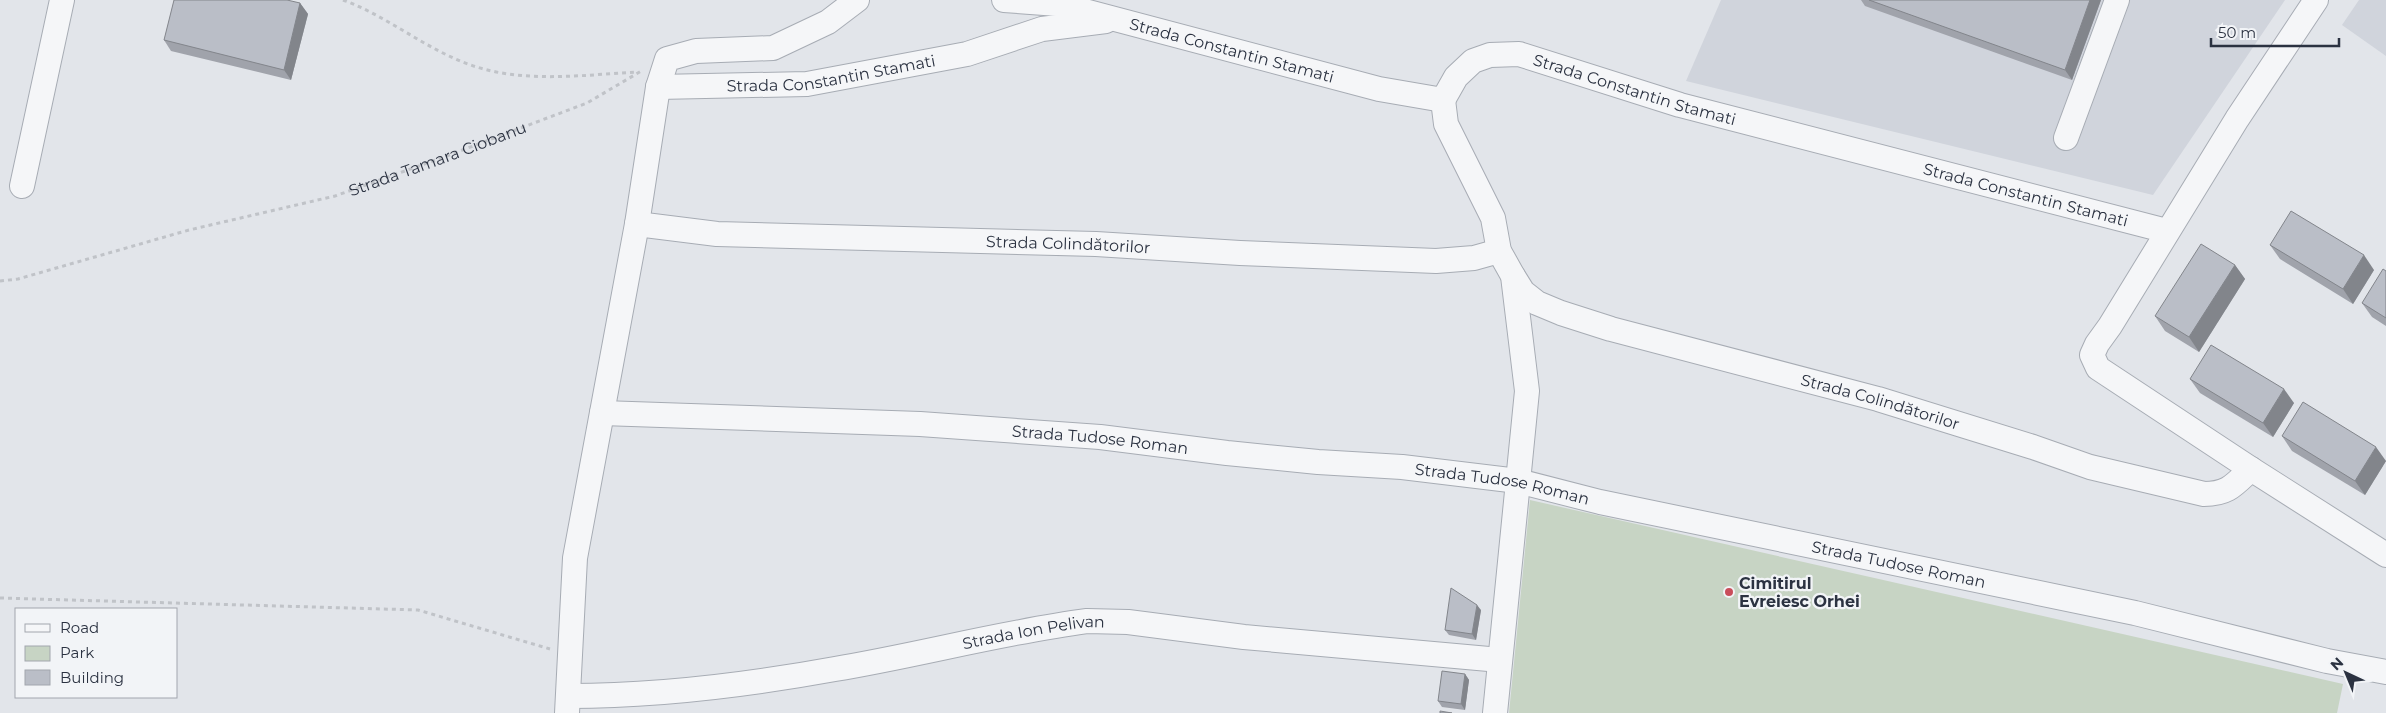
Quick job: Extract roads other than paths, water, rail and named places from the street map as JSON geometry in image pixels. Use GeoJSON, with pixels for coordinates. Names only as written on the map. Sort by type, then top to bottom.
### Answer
{"type":"FeatureCollection","features":[{"type":"Feature","properties":{"kind":"street"},"geometry":{"type":"LineString","coordinates":[[22,186],[62,0]]}},
{"type":"Feature","properties":{"kind":"street"},"geometry":{"type":"LineString","coordinates":[[568,705],[575,558],[637,224],[658,86],[667,59],[696,52],[773,48],[828,22],[857,0]]}},
{"type":"Feature","properties":{"kind":"street","name":"Strada Constantin Stamati"},"geometry":{"type":"LineString","coordinates":[[1004,0],[1058,4],[1379,89],[1443,100],[1456,77],[1472,62],[1490,55],[1518,54],[1680,105],[2167,232]]}},
{"type":"Feature","properties":{"kind":"street"},"geometry":{"type":"LineString","coordinates":[[2066,138],[2117,0]]}},
{"type":"Feature","properties":{"kind":"street"},"geometry":{"type":"LineString","coordinates":[[2316,0],[2167,232],[2110,326],[2096,344],[2092,355],[2098,368],[2251,470],[2386,555]]}},
{"type":"Feature","properties":{"kind":"street","name":"Strada Constantin Stamati"},"geometry":{"type":"LineString","coordinates":[[658,86],[807,84],[967,54],[1042,30],[1119,20]]}},
{"type":"Feature","properties":{"kind":"street"},"geometry":{"type":"LineString","coordinates":[[1443,100],[1446,124],[1493,218],[1499,251],[1513,276],[1527,391],[1495,713]]}},
{"type":"Feature","properties":{"kind":"street","name":"Strada Colindătorilor"},"geometry":{"type":"LineString","coordinates":[[637,224],[717,234],[1096,244],[1240,253],[1436,261],[1474,258],[1499,251]]}},
{"type":"Feature","properties":{"kind":"street","name":"Strada Colindătorilor"},"geometry":{"type":"LineString","coordinates":[[1513,276],[1524,292],[1537,303],[1561,313],[1611,329],[1878,399],[2033,447],[2090,468],[2204,494],[2220,494],[2233,486],[2251,470]]}},
{"type":"Feature","properties":{"kind":"street","name":"Strada Tudose Roman"},"geometry":{"type":"LineString","coordinates":[[602,413],[930,424],[1100,437],[1236,454],[1402,467],[1518,480],[1609,504],[2151,617],[2327,661],[2386,672]]}},
{"type":"Feature","properties":{"kind":"street","name":"Strada Ion Pelivan"},"geometry":{"type":"LineString","coordinates":[[568,705],[618,696],[707,687],[834,670],[1087,620],[1128,622],[1244,637],[1500,660]]}},
{"type":"Feature","properties":{"kind":"place","name":"Cimitirul Evreiesc Orhei"},"geometry":{"type":"Point","coordinates":[1729,592]}}]}
